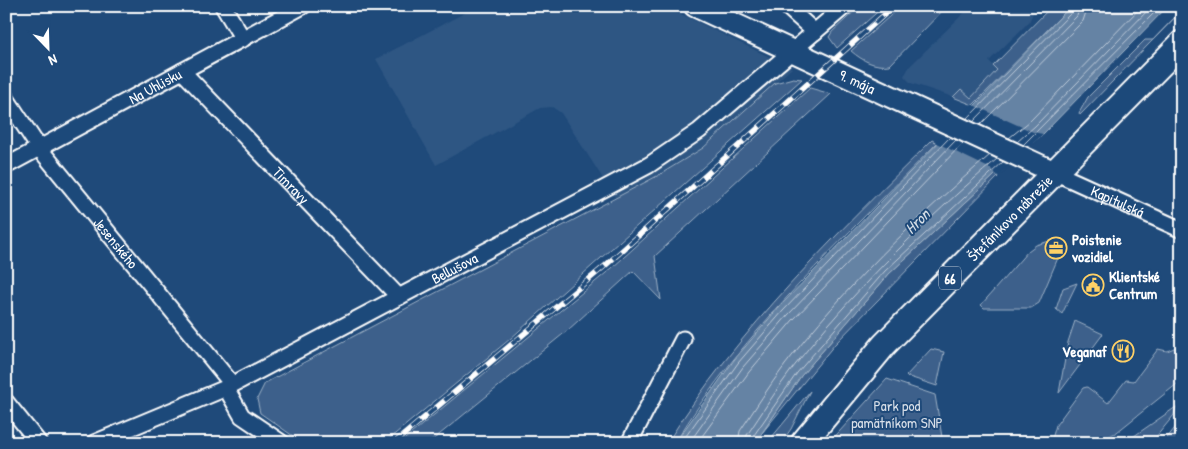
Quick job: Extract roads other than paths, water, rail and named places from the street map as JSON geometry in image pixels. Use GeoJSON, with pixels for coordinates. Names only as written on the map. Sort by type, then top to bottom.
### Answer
{"type":"FeatureCollection","features":[{"type":"Feature","properties":{"kind":"main road","name":"9. mája"},"geometry":{"type":"LineString","coordinates":[[695,6],[792,53],[1054,172]]}},
{"type":"Feature","properties":{"kind":"main road","name":"Štefánikovo nábrežie"},"geometry":{"type":"LineString","coordinates":[[803,443],[884,345],[1182,43]]}},
{"type":"Feature","properties":{"kind":"street"},"geometry":{"type":"LineString","coordinates":[[223,6],[243,39]]}},
{"type":"Feature","properties":{"kind":"street","name":"Na Uhlisku"},"geometry":{"type":"LineString","coordinates":[[6,166],[303,6]]}},
{"type":"Feature","properties":{"kind":"street"},"geometry":{"type":"LineString","coordinates":[[786,6],[815,32]]}},
{"type":"Feature","properties":{"kind":"street","name":"Bellušova"},"geometry":{"type":"LineString","coordinates":[[94,443],[229,386],[649,165],[699,130],[846,6]]}},
{"type":"Feature","properties":{"kind":"street","name":"Timravy"},"geometry":{"type":"LineString","coordinates":[[182,71],[399,297]]}},
{"type":"Feature","properties":{"kind":"street","name":"Jesenského"},"geometry":{"type":"LineString","coordinates":[[6,98],[39,148],[229,386],[242,416],[282,443]]}},
{"type":"Feature","properties":{"kind":"street","name":"Kapitulská"},"geometry":{"type":"LineString","coordinates":[[1054,172],[1182,230]]}},
{"type":"Feature","properties":{"kind":"street"},"geometry":{"type":"LineString","coordinates":[[629,443],[683,339]]}},
{"type":"Feature","properties":{"kind":"street"},"geometry":{"type":"LineString","coordinates":[[6,402],[39,443]]}},
{"type":"Feature","properties":{"kind":"water","name":"Hron"},"geometry":{"type":"Polygon","coordinates":[[[1071,6],[1168,6],[1043,134],[996,174],[889,274],[801,376],[755,443],[675,443],[734,360],[779,307],[1071,6]]]}},
{"type":"Feature","properties":{"kind":"railway"},"geometry":{"type":"LineString","coordinates":[[394,443],[606,265],[894,6]]}},
{"type":"Feature","properties":{"kind":"place","name":"Poistenie vozidiel"},"geometry":{"type":"Point","coordinates":[1056,248]}},
{"type":"Feature","properties":{"kind":"place","name":"Klientské Centrum"},"geometry":{"type":"Point","coordinates":[1093,285]}},
{"type":"Feature","properties":{"kind":"place","name":"Veganaf"},"geometry":{"type":"Point","coordinates":[1123,351]}},
{"type":"Feature","properties":{"kind":"park label","name":"Park pod pamätníkom SNP"},"geometry":{"type":"Point","coordinates":[897,414]}}]}
